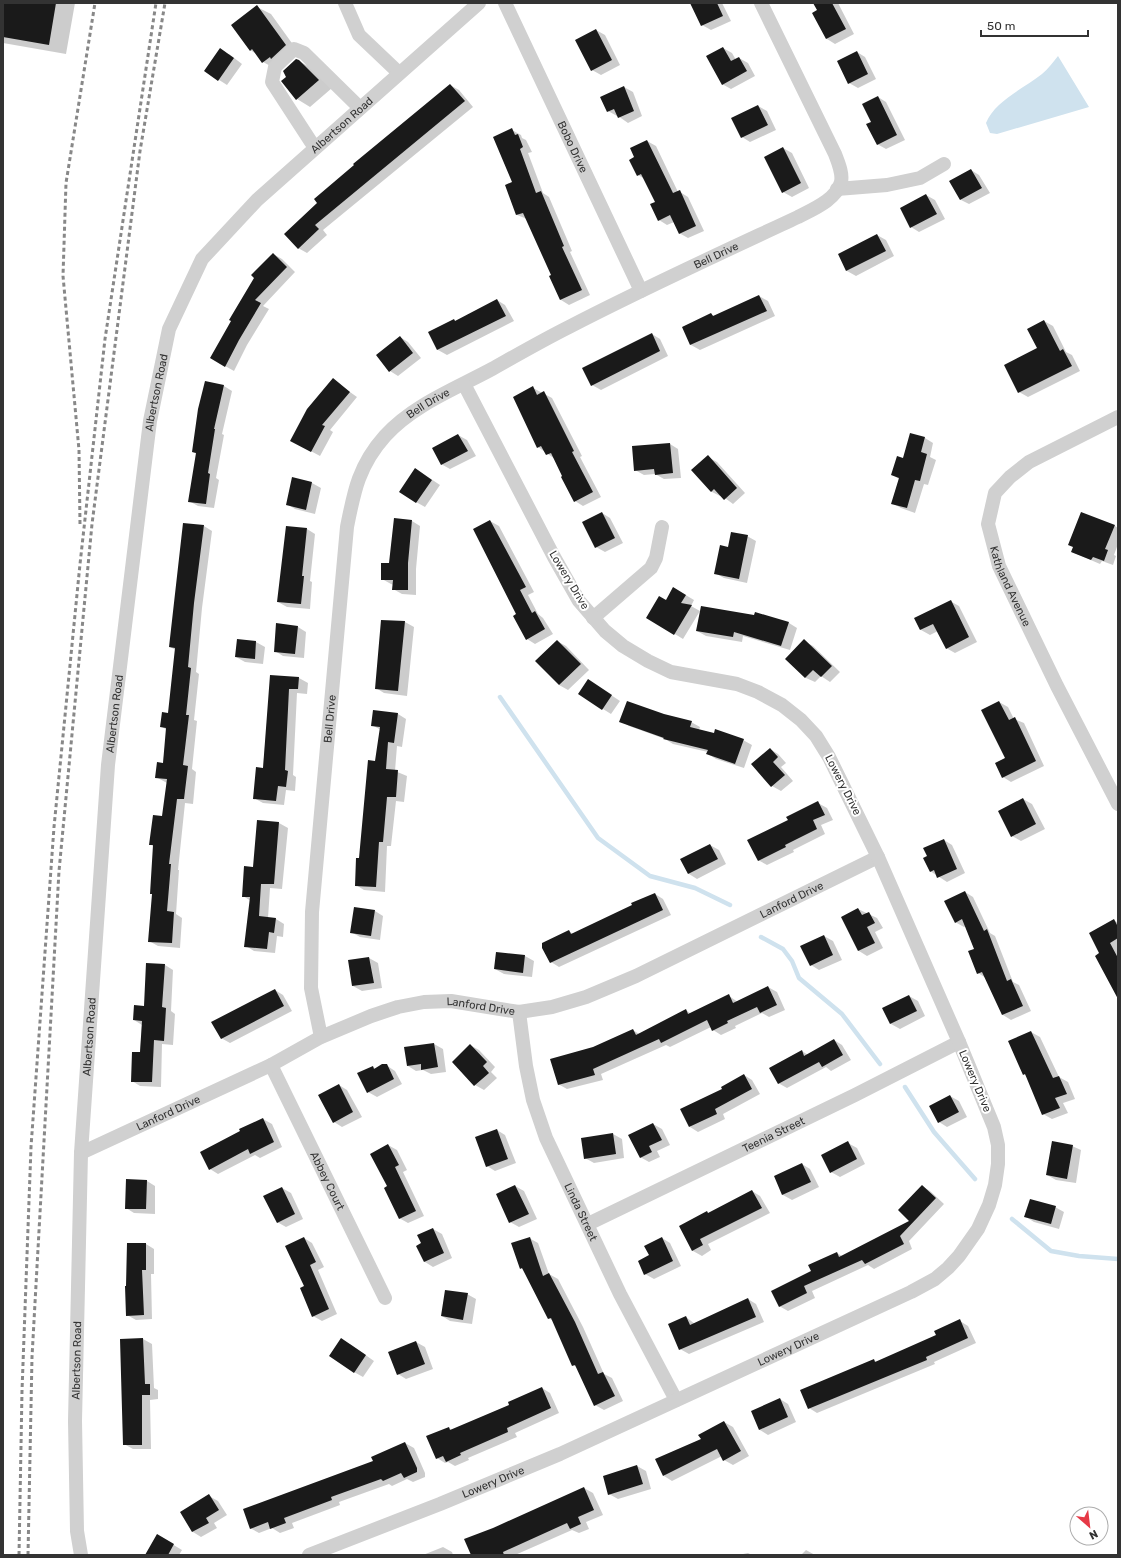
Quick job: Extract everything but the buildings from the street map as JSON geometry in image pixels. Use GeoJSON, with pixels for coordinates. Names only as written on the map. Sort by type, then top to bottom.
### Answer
{"type":"FeatureCollection","features":[{"type":"Feature","properties":{"kind":"street"},"geometry":{"type":"LineString","coordinates":[[345,3],[359,35],[399,73]]}},
{"type":"Feature","properties":{"kind":"street","name":"Albertson Road"},"geometry":{"type":"LineString","coordinates":[[81,1555],[77,1531],[75,1421],[81,1153],[108,765],[150,421],[169,329],[202,259],[257,200],[478,3]]}},
{"type":"Feature","properties":{"kind":"street","name":"Bobo Drive"},"geometry":{"type":"LineString","coordinates":[[505,3],[641,291]]}},
{"type":"Feature","properties":{"kind":"street"},"geometry":{"type":"LineString","coordinates":[[761,3],[835,154],[839,166],[841,181],[838,189],[887,185],[920,178],[944,164]]}},
{"type":"Feature","properties":{"kind":"street"},"geometry":{"type":"LineString","coordinates":[[316,147],[311,142],[272,82],[275,67],[294,49],[304,53],[360,108]]}},
{"type":"Feature","properties":{"kind":"street","name":"Bell Drive"},"geometry":{"type":"LineString","coordinates":[[321,1037],[311,988],[312,912],[347,527],[354,491],[360,473],[371,453],[399,422],[425,404],[569,327],[821,205],[836,193],[838,189]]}},
{"type":"Feature","properties":{"kind":"street","name":"Lowery Drive"},"geometry":{"type":"LineString","coordinates":[[309,1555],[440,1504],[553,1457],[911,1292],[935,1279],[959,1256],[978,1229],[995,1185],[998,1164],[998,1145],[994,1127],[959,1042],[878,856],[829,757],[816,736],[801,720],[782,705],[758,692],[736,684],[671,672],[648,661],[623,646],[605,631],[579,600],[554,557],[464,384]]}},
{"type":"Feature","properties":{"kind":"street","name":"Kathland Avenue"},"geometry":{"type":"LineString","coordinates":[[1118,417],[1029,462],[1010,477],[995,493],[988,524],[999,566],[1057,686],[1118,804]]}},
{"type":"Feature","properties":{"kind":"street"},"geometry":{"type":"LineString","coordinates":[[593,618],[651,568],[656,558],[662,527]]}},
{"type":"Feature","properties":{"kind":"street","name":"Lanford Drive"},"geometry":{"type":"LineString","coordinates":[[81,1153],[271,1065],[321,1037],[371,1016],[398,1007],[424,1002],[451,1001],[519,1012],[552,1007],[586,997],[636,976],[878,856]]}},
{"type":"Feature","properties":{"kind":"street","name":"Linda Street"},"geometry":{"type":"LineString","coordinates":[[519,1012],[526,1066],[533,1100],[546,1138],[620,1294],[676,1400]]}},
{"type":"Feature","properties":{"kind":"street","name":"Teenia Street"},"geometry":{"type":"LineString","coordinates":[[588,1224],[855,1095],[959,1042]]}},
{"type":"Feature","properties":{"kind":"street","name":"Abbey Court"},"geometry":{"type":"LineString","coordinates":[[271,1065],[385,1298]]}},
{"type":"Feature","properties":{"kind":"water"},"geometry":{"type":"Polygon","coordinates":[[[1058,56],[1089,107],[997,134],[990,133],[986,123],[996,108],[1010,96],[1042,74],[1058,56]]]}},
{"type":"Feature","properties":{"kind":"waterway"},"geometry":{"type":"LineString","coordinates":[[500,697],[598,838],[650,876],[695,888],[730,905]]}},
{"type":"Feature","properties":{"kind":"waterway"},"geometry":{"type":"LineString","coordinates":[[761,937],[783,949],[792,961],[799,978],[842,1014],[880,1064]]}},
{"type":"Feature","properties":{"kind":"waterway"},"geometry":{"type":"LineString","coordinates":[[905,1087],[934,1132],[975,1179]]}},
{"type":"Feature","properties":{"kind":"waterway"},"geometry":{"type":"LineString","coordinates":[[1012,1219],[1051,1251],[1079,1256],[1118,1259]]}},
{"type":"Feature","properties":{"kind":"railway"},"geometry":{"type":"LineString","coordinates":[[80,524],[79,450],[63,276],[66,183],[95,3]]}},
{"type":"Feature","properties":{"kind":"railway"},"geometry":{"type":"LineString","coordinates":[[19,1555],[22,1391],[31,1147],[54,827],[80,564],[105,339],[156,3]]}},
{"type":"Feature","properties":{"kind":"railway"},"geometry":{"type":"LineString","coordinates":[[28,1555],[32,1357],[59,871],[92,524],[140,151],[165,3]]}}]}
